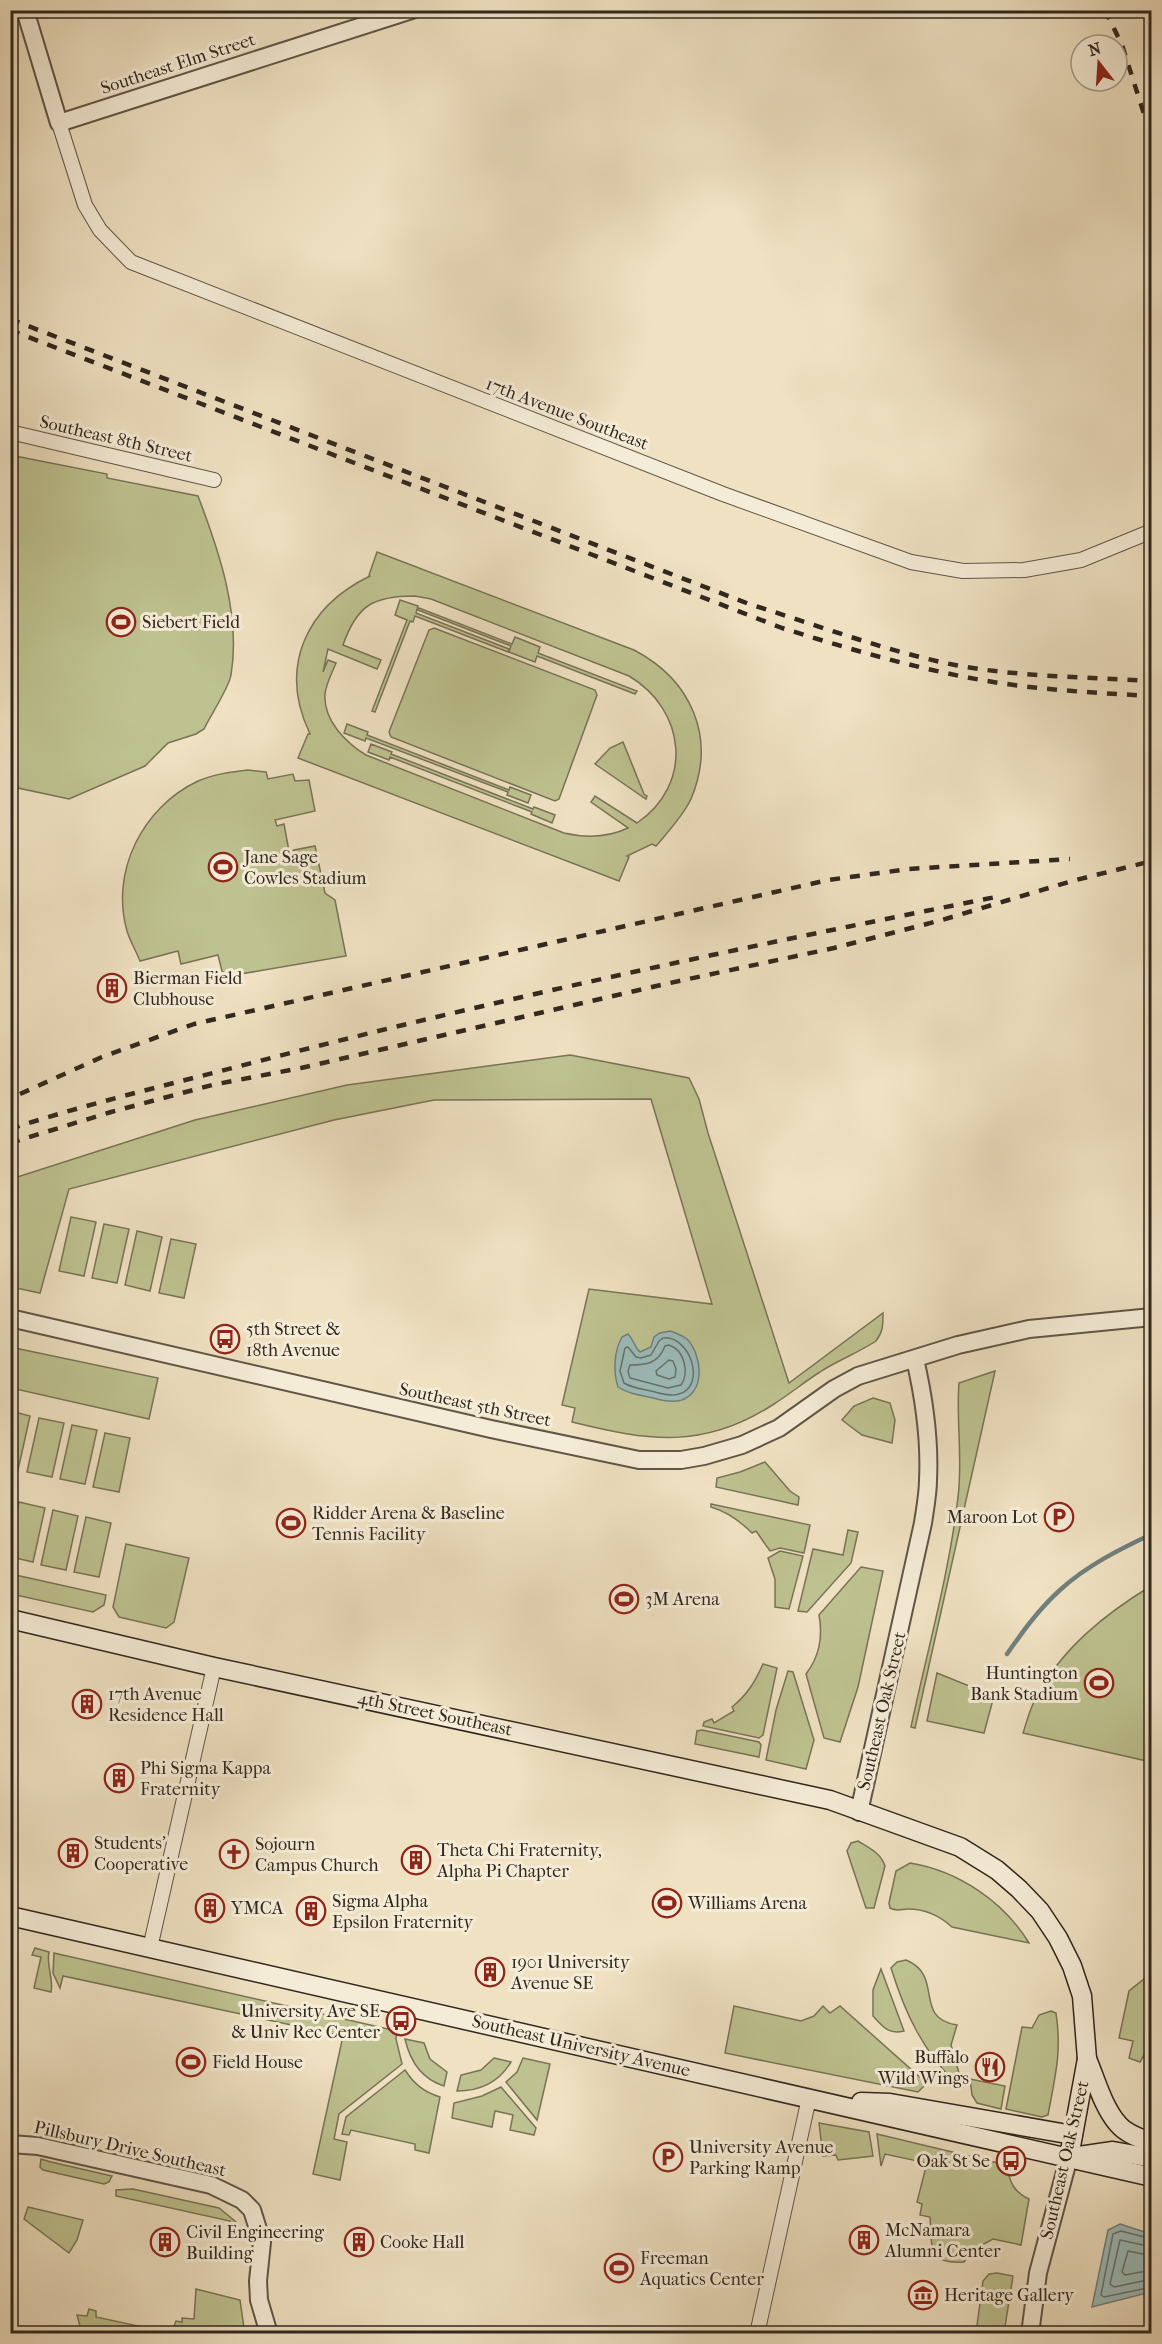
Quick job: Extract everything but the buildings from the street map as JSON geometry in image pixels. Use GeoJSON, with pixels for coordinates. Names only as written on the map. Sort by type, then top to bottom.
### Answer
{"type":"FeatureCollection","features":[{"type":"Feature","properties":{"kind":"main road","name":"4th Street Southeast"},"geometry":{"type":"LineString","coordinates":[[10,1619],[214,1667],[819,1798],[859,1812]]}},
{"type":"Feature","properties":{"kind":"main road","name":"Southeast Oak Street"},"geometry":{"type":"LineString","coordinates":[[859,1812],[960,1847],[997,1870],[1040,1911],[1058,1938],[1072,1966],[1082,1996],[1087,2059],[1069,2157]]}},
{"type":"Feature","properties":{"kind":"main road","name":"Southeast University Avenue"},"geometry":{"type":"LineString","coordinates":[[10,1916],[1152,2177]]}},
{"type":"Feature","properties":{"kind":"main road"},"geometry":{"type":"LineString","coordinates":[[1087,2059],[1104,2102],[1118,2125],[1134,2136],[1152,2142]]}},
{"type":"Feature","properties":{"kind":"main road"},"geometry":{"type":"LineString","coordinates":[[809,2098],[890,2103],[1073,2135]]}},
{"type":"Feature","properties":{"kind":"main road"},"geometry":{"type":"LineString","coordinates":[[1069,2157],[1113,2151],[1152,2158]]}},
{"type":"Feature","properties":{"kind":"street"},"geometry":{"type":"LineString","coordinates":[[25,10],[59,123]]}},
{"type":"Feature","properties":{"kind":"street","name":"Southeast Elm Street"},"geometry":{"type":"LineString","coordinates":[[59,123],[412,10]]}},
{"type":"Feature","properties":{"kind":"street","name":"17th Avenue Southeast"},"geometry":{"type":"LineString","coordinates":[[59,123],[85,205],[100,230],[131,262],[723,494],[911,562],[963,570],[1024,570],[1052,566],[1107,551],[1152,531]]}},
{"type":"Feature","properties":{"kind":"street","name":"Southeast 8th Street"},"geometry":{"type":"LineString","coordinates":[[10,432],[214,480]]}},
{"type":"Feature","properties":{"kind":"street","name":"Southeast 5th Street"},"geometry":{"type":"LineString","coordinates":[[10,1318],[380,1404],[639,1460],[681,1460],[742,1445],[779,1428],[852,1378],[1000,1334],[1061,1324],[1152,1317]]}},
{"type":"Feature","properties":{"kind":"street","name":"Southeast Oak Street"},"geometry":{"type":"LineString","coordinates":[[859,1812],[923,1522],[928,1480],[926,1433],[921,1384],[915,1359]]}},
{"type":"Feature","properties":{"kind":"street"},"geometry":{"type":"LineString","coordinates":[[150,1948],[214,1667]]}},
{"type":"Feature","properties":{"kind":"street"},"geometry":{"type":"LineString","coordinates":[[758,2334],[809,2098]]}},
{"type":"Feature","properties":{"kind":"street","name":"Pillsbury Drive Southeast"},"geometry":{"type":"LineString","coordinates":[[10,2144],[38,2146],[211,2185],[242,2200],[252,2210],[262,2242],[258,2281],[259,2300],[270,2334]]}},
{"type":"Feature","properties":{"kind":"street","name":"Southeast Oak Street"},"geometry":{"type":"LineString","coordinates":[[1030,2334],[1038,2273],[1069,2157]]}},
{"type":"Feature","properties":{"kind":"green space","name":"Siebert Field"},"geometry":{"type":"Polygon","coordinates":[[[10,455],[107,474],[107,478],[198,496],[220,561],[230,606],[233,652],[230,681],[204,729],[168,743],[145,766],[69,799],[18,788],[11,764],[10,455]]]}},
{"type":"Feature","properties":{"kind":"green space"},"geometry":{"type":"Polygon","coordinates":[[[377,552],[634,650],[654,662],[671,677],[694,712],[701,754],[698,776],[691,799],[679,818],[656,846],[652,844],[627,856],[629,857],[619,881],[298,758],[310,734],[301,709],[297,685],[298,663],[304,642],[314,622],[329,604],[369,575],[377,552]],[[400,596],[377,601],[368,606],[354,620],[343,645],[381,660],[377,669],[328,649],[323,672],[328,660],[336,663],[327,686],[325,704],[337,730],[351,744],[366,755],[564,833],[596,836],[612,834],[628,828],[591,802],[595,796],[637,823],[655,807],[668,788],[675,768],[676,748],[672,727],[662,708],[648,690],[629,676],[431,599],[400,596]]]}},
{"type":"Feature","properties":{"kind":"green space"},"geometry":{"type":"Polygon","coordinates":[[[400,600],[418,606],[416,613],[509,649],[508,652],[415,616],[413,622],[410,621],[375,712],[372,711],[407,620],[395,615],[400,600]]]}},
{"type":"Feature","properties":{"kind":"green space"},"geometry":{"type":"Polygon","coordinates":[[[419,608],[512,644],[515,637],[540,647],[538,653],[637,691],[635,694],[537,656],[535,662],[509,652],[511,646],[418,610],[419,608]]]}},
{"type":"Feature","properties":{"kind":"green space"},"geometry":{"type":"Polygon","coordinates":[[[434,628],[595,690],[597,695],[559,799],[555,801],[391,737],[389,732],[429,630],[434,628]]]}},
{"type":"Feature","properties":{"kind":"green space"},"geometry":{"type":"Polygon","coordinates":[[[347,724],[368,732],[367,735],[509,790],[510,787],[531,795],[528,803],[507,795],[508,792],[366,738],[365,741],[344,733],[347,724]]]}},
{"type":"Feature","properties":{"kind":"green space"},"geometry":{"type":"Polygon","coordinates":[[[623,742],[644,794],[647,796],[646,799],[595,764],[610,748],[623,742]]]}},
{"type":"Feature","properties":{"kind":"green space"},"geometry":{"type":"Polygon","coordinates":[[[371,744],[392,752],[391,754],[533,809],[534,807],[555,815],[552,823],[531,814],[532,812],[390,757],[389,760],[368,752],[371,744]]]}},
{"type":"Feature","properties":{"kind":"green space","name":"Jane Sage Cowles Stadium"},"geometry":{"type":"Polygon","coordinates":[[[248,770],[266,772],[268,779],[293,774],[295,781],[309,780],[315,811],[275,820],[277,826],[284,824],[289,851],[315,846],[325,893],[335,900],[346,956],[229,976],[222,971],[218,955],[181,964],[178,951],[140,961],[127,931],[123,908],[123,886],[127,864],[136,843],[147,824],[161,807],[178,792],[210,777],[248,770]]]}},
{"type":"Feature","properties":{"kind":"green space"},"geometry":{"type":"Polygon","coordinates":[[[570,1055],[689,1078],[699,1099],[789,1383],[883,1313],[882,1328],[876,1341],[814,1376],[774,1404],[724,1429],[700,1435],[651,1437],[572,1422],[575,1408],[562,1405],[589,1289],[712,1304],[651,1099],[434,1100],[334,1120],[69,1189],[40,1293],[11,1287],[11,1179],[195,1120],[347,1085],[570,1055]]]}},
{"type":"Feature","properties":{"kind":"green space"},"geometry":{"type":"Polygon","coordinates":[[[71,1217],[96,1222],[84,1276],[59,1271],[71,1217]]]}},
{"type":"Feature","properties":{"kind":"green space"},"geometry":{"type":"Polygon","coordinates":[[[104,1224],[129,1229],[117,1283],[92,1278],[104,1224]]]}},
{"type":"Feature","properties":{"kind":"green space"},"geometry":{"type":"Polygon","coordinates":[[[137,1231],[162,1237],[150,1291],[125,1285],[137,1231]]]}},
{"type":"Feature","properties":{"kind":"green space"},"geometry":{"type":"Polygon","coordinates":[[[171,1239],[196,1244],[184,1298],[159,1293],[171,1239]]]}},
{"type":"Feature","properties":{"kind":"green space"},"geometry":{"type":"Polygon","coordinates":[[[10,1347],[158,1378],[149,1419],[11,1388],[10,1347]]]}},
{"type":"Feature","properties":{"kind":"green space"},"geometry":{"type":"Polygon","coordinates":[[[995,1371],[915,1728],[911,1727],[943,1584],[958,1497],[959,1383],[995,1371]]]}},
{"type":"Feature","properties":{"kind":"green space"},"geometry":{"type":"Polygon","coordinates":[[[873,1398],[890,1403],[895,1420],[892,1443],[862,1435],[842,1420],[854,1406],[873,1398]]]}},
{"type":"Feature","properties":{"kind":"green space"},"geometry":{"type":"Polygon","coordinates":[[[11,1411],[30,1416],[18,1470],[11,1468],[11,1411]]]}},
{"type":"Feature","properties":{"kind":"green space"},"geometry":{"type":"Polygon","coordinates":[[[39,1418],[64,1423],[52,1477],[27,1472],[39,1418]]]}},
{"type":"Feature","properties":{"kind":"green space"},"geometry":{"type":"Polygon","coordinates":[[[72,1425],[97,1430],[85,1484],[60,1479],[72,1425]]]}},
{"type":"Feature","properties":{"kind":"green space"},"geometry":{"type":"Polygon","coordinates":[[[105,1433],[130,1438],[119,1492],[93,1487],[105,1433]]]}},
{"type":"Feature","properties":{"kind":"green space"},"geometry":{"type":"Polygon","coordinates":[[[765,1462],[790,1491],[799,1497],[798,1505],[716,1487],[717,1478],[765,1462]]]}},
{"type":"Feature","properties":{"kind":"green space"},"geometry":{"type":"Polygon","coordinates":[[[19,1502],[45,1508],[33,1562],[11,1557],[11,1542],[19,1502]]]}},
{"type":"Feature","properties":{"kind":"green space"},"geometry":{"type":"Polygon","coordinates":[[[711,1504],[810,1525],[804,1553],[780,1548],[770,1551],[756,1531],[752,1533],[733,1517],[711,1507],[711,1504]]]}},
{"type":"Feature","properties":{"kind":"green space"},"geometry":{"type":"Polygon","coordinates":[[[53,1510],[78,1516],[66,1570],[41,1565],[53,1510]]]}},
{"type":"Feature","properties":{"kind":"green space"},"geometry":{"type":"Polygon","coordinates":[[[86,1517],[111,1523],[99,1577],[74,1572],[86,1517]]]}},
{"type":"Feature","properties":{"kind":"green space"},"geometry":{"type":"Polygon","coordinates":[[[848,1530],[858,1532],[851,1563],[807,1612],[798,1611],[813,1549],[843,1555],[848,1530]]]}},
{"type":"Feature","properties":{"kind":"green space"},"geometry":{"type":"Polygon","coordinates":[[[126,1544],[189,1558],[174,1622],[166,1628],[119,1617],[113,1607],[126,1544]]]}},
{"type":"Feature","properties":{"kind":"green space"},"geometry":{"type":"Polygon","coordinates":[[[780,1551],[803,1556],[789,1609],[775,1607],[775,1579],[768,1558],[780,1551]]]}},
{"type":"Feature","properties":{"kind":"green space"},"geometry":{"type":"Polygon","coordinates":[[[861,1567],[883,1571],[858,1687],[840,1742],[824,1738],[806,1674],[819,1646],[819,1615],[861,1567]]]}},
{"type":"Feature","properties":{"kind":"green space"},"geometry":{"type":"Polygon","coordinates":[[[11,1574],[106,1595],[104,1605],[93,1612],[11,1594],[11,1574]]]}},
{"type":"Feature","properties":{"kind":"green space","name":"Huntington Bank Stadium"},"geometry":{"type":"Polygon","coordinates":[[[1151,1586],[1151,1762],[1023,1733],[1030,1710],[1046,1680],[1071,1648],[1117,1608],[1151,1586]]]}},
{"type":"Feature","properties":{"kind":"green space"},"geometry":{"type":"Polygon","coordinates":[[[763,1664],[777,1668],[763,1735],[759,1738],[703,1726],[704,1722],[712,1719],[714,1723],[734,1711],[732,1707],[750,1688],[763,1664]]]}},
{"type":"Feature","properties":{"kind":"green space"},"geometry":{"type":"Polygon","coordinates":[[[788,1671],[793,1672],[814,1740],[806,1769],[766,1760],[776,1710],[788,1671]]]}},
{"type":"Feature","properties":{"kind":"green space"},"geometry":{"type":"Polygon","coordinates":[[[937,1673],[994,1696],[984,1733],[927,1721],[937,1673]]]}},
{"type":"Feature","properties":{"kind":"green space"},"geometry":{"type":"Polygon","coordinates":[[[702,1730],[759,1742],[761,1745],[759,1757],[695,1744],[697,1731],[702,1730]]]}},
{"type":"Feature","properties":{"kind":"green space"},"geometry":{"type":"Polygon","coordinates":[[[858,1841],[878,1854],[885,1866],[874,1908],[866,1908],[847,1851],[851,1843],[858,1841]]]}},
{"type":"Feature","properties":{"kind":"green space"},"geometry":{"type":"Polygon","coordinates":[[[910,1863],[946,1873],[978,1891],[1007,1914],[1029,1943],[952,1927],[937,1916],[920,1910],[890,1908],[896,1871],[910,1863]]]}},
{"type":"Feature","properties":{"kind":"green space"},"geometry":{"type":"Polygon","coordinates":[[[35,1948],[49,1952],[51,1992],[34,1988],[41,1957],[32,1955],[35,1948]]]}},
{"type":"Feature","properties":{"kind":"green space"},"geometry":{"type":"Polygon","coordinates":[[[54,1953],[397,2031],[396,2039],[402,2064],[339,2114],[334,2139],[347,2142],[340,2180],[313,2174],[343,2036],[63,1976],[60,1988],[53,1973],[54,1953]]]}},
{"type":"Feature","properties":{"kind":"green space"},"geometry":{"type":"Polygon","coordinates":[[[906,1960],[918,1967],[924,1976],[931,2006],[936,2014],[943,2021],[957,2025],[951,2045],[963,2087],[959,2087],[935,2060],[917,2032],[903,2002],[891,1968],[897,1962],[906,1960]]]}},
{"type":"Feature","properties":{"kind":"green space"},"geometry":{"type":"Polygon","coordinates":[[[881,1969],[904,2031],[890,2031],[873,2016],[873,1990],[881,1969]]]}},
{"type":"Feature","properties":{"kind":"green space"},"geometry":{"type":"Polygon","coordinates":[[[1144,1979],[1151,1985],[1151,2043],[1140,2062],[1129,2058],[1133,2041],[1119,2038],[1129,1991],[1144,1979]]]}},
{"type":"Feature","properties":{"kind":"green space"},"geometry":{"type":"Polygon","coordinates":[[[734,2006],[801,2021],[814,2016],[823,2006],[830,2013],[840,2006],[923,2080],[924,2086],[918,2092],[725,2053],[734,2006]]]}},
{"type":"Feature","properties":{"kind":"green space"},"geometry":{"type":"Polygon","coordinates":[[[1051,2011],[1056,2013],[1058,2052],[1048,2115],[1042,2117],[1006,2109],[1022,2027],[1032,2028],[1039,2015],[1051,2011]]]}},
{"type":"Feature","properties":{"kind":"green space"},"geometry":{"type":"Polygon","coordinates":[[[405,2039],[424,2043],[430,2059],[447,2072],[444,2086],[429,2079],[418,2068],[410,2055],[405,2039]]]}},
{"type":"Feature","properties":{"kind":"green space"},"geometry":{"type":"Polygon","coordinates":[[[494,2058],[511,2062],[501,2075],[488,2084],[457,2091],[461,2075],[481,2070],[494,2058]]]}},
{"type":"Feature","properties":{"kind":"green space"},"geometry":{"type":"Polygon","coordinates":[[[523,2058],[550,2064],[537,2120],[506,2082],[517,2072],[523,2058]]]}},
{"type":"Feature","properties":{"kind":"green space"},"geometry":{"type":"Polygon","coordinates":[[[405,2070],[420,2087],[440,2097],[429,2153],[415,2150],[415,2144],[351,2130],[349,2135],[342,2134],[346,2117],[405,2070]]]}},
{"type":"Feature","properties":{"kind":"green space"},"geometry":{"type":"Polygon","coordinates":[[[970,2079],[1005,2086],[1001,2109],[977,2103],[972,2095],[970,2079]]]}},
{"type":"Feature","properties":{"kind":"green space"},"geometry":{"type":"Polygon","coordinates":[[[501,2087],[536,2128],[534,2135],[510,2130],[513,2115],[495,2111],[492,2127],[452,2118],[454,2103],[482,2096],[501,2087]]]}},
{"type":"Feature","properties":{"kind":"green space"},"geometry":{"type":"Polygon","coordinates":[[[819,2123],[869,2132],[873,2156],[838,2160],[836,2155],[823,2156],[819,2123]]]}},
{"type":"Feature","properties":{"kind":"green space"},"geometry":{"type":"Polygon","coordinates":[[[877,2134],[1007,2165],[1013,2186],[1029,2199],[1021,2245],[993,2239],[972,2250],[964,2262],[952,2262],[938,2257],[932,2245],[930,2217],[920,2215],[922,2204],[917,2202],[927,2163],[885,2154],[881,2166],[877,2134]]]}},
{"type":"Feature","properties":{"kind":"green space"},"geometry":{"type":"Polygon","coordinates":[[[41,2159],[112,2176],[109,2182],[104,2184],[43,2170],[40,2167],[41,2159]]]}},
{"type":"Feature","properties":{"kind":"green space"},"geometry":{"type":"Polygon","coordinates":[[[133,2189],[219,2208],[236,2222],[244,2240],[227,2236],[230,2221],[116,2196],[116,2190],[133,2189]]]}},
{"type":"Feature","properties":{"kind":"green space"},"geometry":{"type":"Polygon","coordinates":[[[28,2207],[83,2220],[77,2240],[69,2253],[24,2219],[28,2207]]]}},
{"type":"Feature","properties":{"kind":"green space"},"geometry":{"type":"Polygon","coordinates":[[[989,2274],[1013,2276],[1004,2333],[976,2333],[983,2281],[989,2274]]]}},
{"type":"Feature","properties":{"kind":"green space"},"geometry":{"type":"Polygon","coordinates":[[[196,2289],[240,2300],[244,2328],[227,2334],[82,2333],[77,2315],[87,2316],[89,2309],[96,2311],[96,2317],[161,2331],[163,2327],[173,2329],[176,2321],[182,2322],[182,2318],[194,2319],[196,2289]]]}},
{"type":"Feature","properties":{"kind":"water"},"geometry":{"type":"Polygon","coordinates":[[[670,1331],[687,1339],[696,1354],[698,1381],[690,1395],[682,1400],[666,1401],[633,1394],[618,1387],[615,1362],[622,1337],[628,1334],[640,1352],[651,1347],[654,1337],[670,1331]]]}},
{"type":"Feature","properties":{"kind":"water"},"geometry":{"type":"Polygon","coordinates":[[[1120,2224],[1151,2234],[1151,2292],[1092,2307],[1108,2230],[1120,2224]]]}},
{"type":"Feature","properties":{"kind":"waterway"},"geometry":{"type":"LineString","coordinates":[[1007,1654],[1038,1613],[1070,1581],[1104,1559],[1152,1534]]}},
{"type":"Feature","properties":{"kind":"railway"},"geometry":{"type":"LineString","coordinates":[[1105,10],[1122,45],[1152,139]]}},
{"type":"Feature","properties":{"kind":"railway"},"geometry":{"type":"LineString","coordinates":[[10,319],[749,604],[851,637],[903,653],[979,669],[1152,681]]}},
{"type":"Feature","properties":{"kind":"railway"},"geometry":{"type":"LineString","coordinates":[[10,330],[782,628],[883,658],[987,681],[1048,689],[1152,696]]}},
{"type":"Feature","properties":{"kind":"railway"},"geometry":{"type":"LineString","coordinates":[[20,1094],[102,1057],[194,1024],[828,880],[909,869],[1070,859]]}},
{"type":"Feature","properties":{"kind":"railway"},"geometry":{"type":"LineString","coordinates":[[10,1143],[111,1112],[212,1085],[301,1068],[665,984],[834,948],[942,920],[1072,881],[1152,861]]}},
{"type":"Feature","properties":{"kind":"railway"},"geometry":{"type":"LineString","coordinates":[[10,1129],[75,1109],[451,1013],[723,953],[996,897]]}},
{"type":"Feature","properties":{"kind":"place","name":"Siebert Field"},"geometry":{"type":"Point","coordinates":[121,622]}},
{"type":"Feature","properties":{"kind":"place","name":"Jane Sage Cowles Stadium"},"geometry":{"type":"Point","coordinates":[223,867]}},
{"type":"Feature","properties":{"kind":"place","name":"Bierman Field Clubhouse"},"geometry":{"type":"Point","coordinates":[112,988]}},
{"type":"Feature","properties":{"kind":"place","name":"5th Street & 18th Avenue"},"geometry":{"type":"Point","coordinates":[225,1339]}},
{"type":"Feature","properties":{"kind":"place","name":"Maroon Lot"},"geometry":{"type":"Point","coordinates":[1059,1517]}},
{"type":"Feature","properties":{"kind":"place","name":"Ridder Arena & Baseline Tennis Facility"},"geometry":{"type":"Point","coordinates":[291,1523]}},
{"type":"Feature","properties":{"kind":"place","name":"3M Arena"},"geometry":{"type":"Point","coordinates":[624,1599]}},
{"type":"Feature","properties":{"kind":"place","name":"Huntington Bank Stadium"},"geometry":{"type":"Point","coordinates":[1099,1683]}},
{"type":"Feature","properties":{"kind":"place","name":"17th Avenue Residence Hall"},"geometry":{"type":"Point","coordinates":[87,1704]}},
{"type":"Feature","properties":{"kind":"place","name":"Phi Sigma Kappa Fraternity"},"geometry":{"type":"Point","coordinates":[119,1778]}},
{"type":"Feature","properties":{"kind":"place","name":"Students' Cooperative"},"geometry":{"type":"Point","coordinates":[73,1853]}},
{"type":"Feature","properties":{"kind":"place","name":"Sojourn Campus Church"},"geometry":{"type":"Point","coordinates":[234,1854]}},
{"type":"Feature","properties":{"kind":"place","name":"Theta Chi Fraternity, Alpha Pi Chapter"},"geometry":{"type":"Point","coordinates":[416,1860]}},
{"type":"Feature","properties":{"kind":"place","name":"Williams Arena"},"geometry":{"type":"Point","coordinates":[667,1903]}},
{"type":"Feature","properties":{"kind":"place","name":"YMCA"},"geometry":{"type":"Point","coordinates":[210,1908]}},
{"type":"Feature","properties":{"kind":"place","name":"Sigma Alpha Epsilon Fraternity"},"geometry":{"type":"Point","coordinates":[311,1911]}},
{"type":"Feature","properties":{"kind":"place","name":"1901 University Avenue SE"},"geometry":{"type":"Point","coordinates":[490,1972]}},
{"type":"Feature","properties":{"kind":"place","name":"University Ave SE & Univ Rec Center"},"geometry":{"type":"Point","coordinates":[401,2021]}},
{"type":"Feature","properties":{"kind":"place","name":"Field House"},"geometry":{"type":"Point","coordinates":[191,2062]}},
{"type":"Feature","properties":{"kind":"place","name":"Buffalo Wild Wings"},"geometry":{"type":"Point","coordinates":[990,2067]}},
{"type":"Feature","properties":{"kind":"place","name":"University Avenue Parking Ramp"},"geometry":{"type":"Point","coordinates":[668,2157]}},
{"type":"Feature","properties":{"kind":"place","name":"Oak St Se"},"geometry":{"type":"Point","coordinates":[1011,2161]}},
{"type":"Feature","properties":{"kind":"place","name":"McNamara Alumni Center"},"geometry":{"type":"Point","coordinates":[864,2240]}},
{"type":"Feature","properties":{"kind":"place","name":"Civil Engineering Building"},"geometry":{"type":"Point","coordinates":[165,2242]}},
{"type":"Feature","properties":{"kind":"place","name":"Cooke Hall"},"geometry":{"type":"Point","coordinates":[359,2242]}},
{"type":"Feature","properties":{"kind":"place","name":"Freeman Aquatics Center"},"geometry":{"type":"Point","coordinates":[619,2268]}},
{"type":"Feature","properties":{"kind":"place","name":"Heritage Gallery"},"geometry":{"type":"Point","coordinates":[923,2295]}}]}
